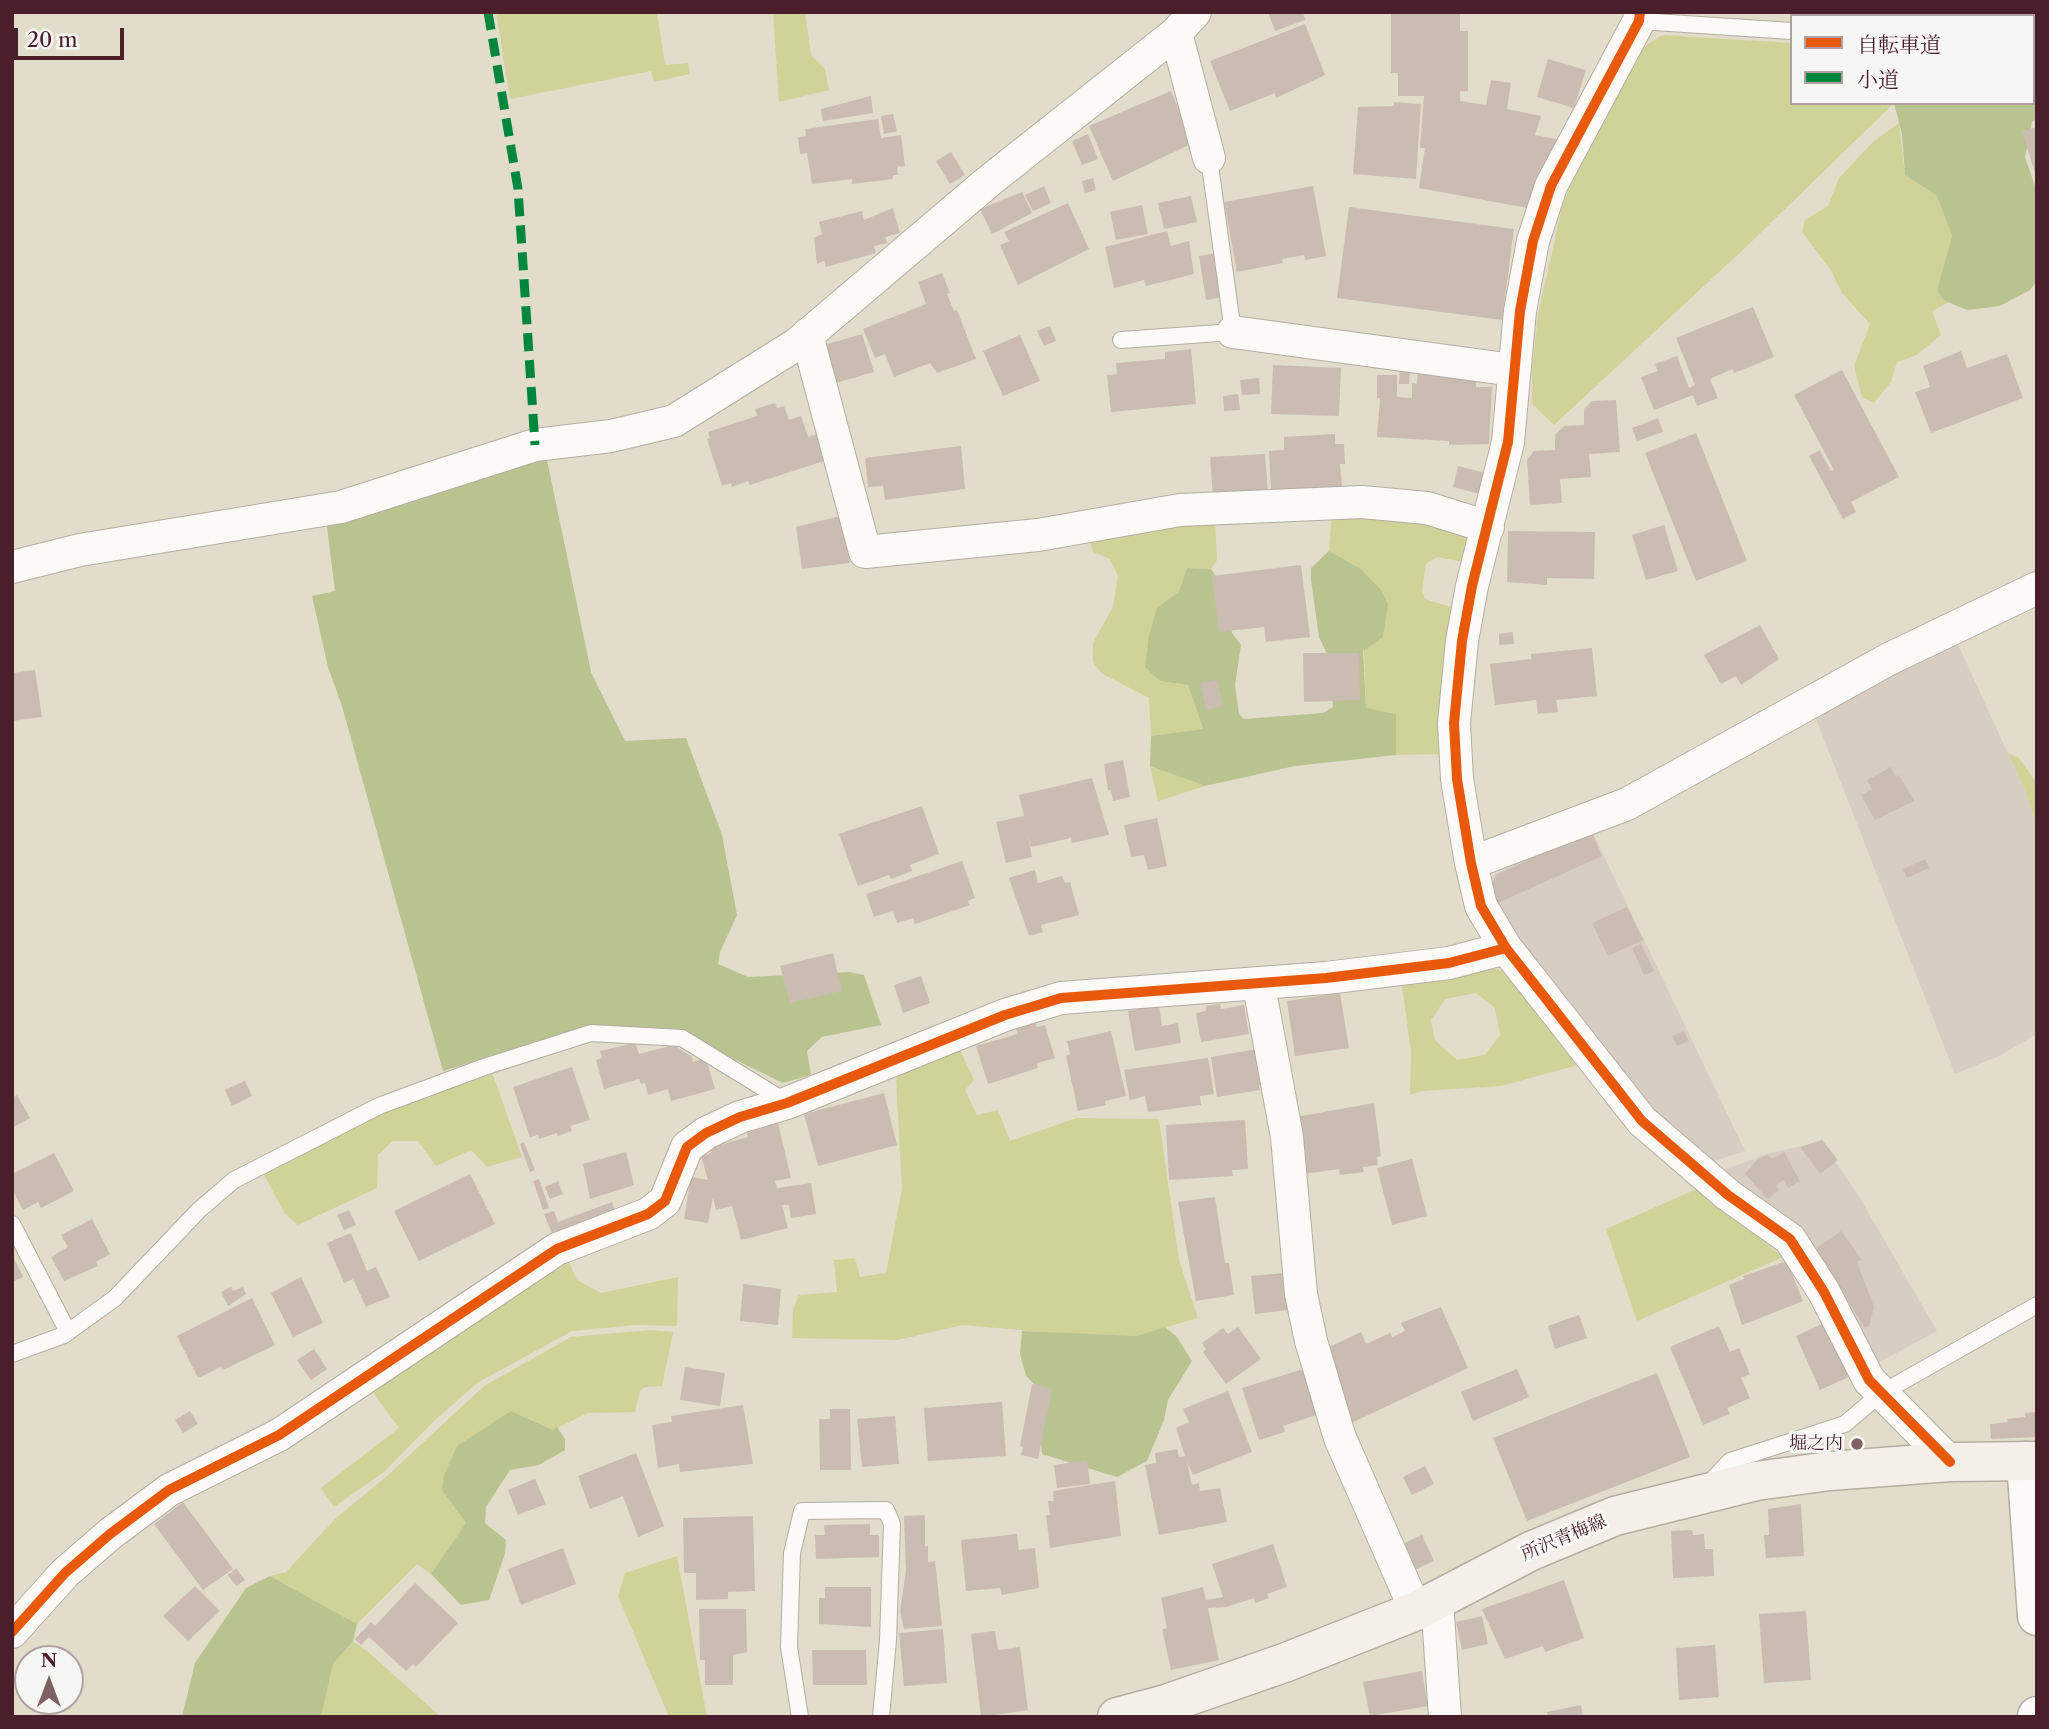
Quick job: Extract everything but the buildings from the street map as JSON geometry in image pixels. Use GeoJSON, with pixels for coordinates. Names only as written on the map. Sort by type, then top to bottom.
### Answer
{"type":"FeatureCollection","features":[{"type":"Feature","properties":{"kind":"main road","name":"所沢青梅線"},"geometry":{"type":"LineString","coordinates":[[1117,1717],[1166,1704],[1283,1663],[1427,1605],[1531,1551],[1615,1516],[1756,1481],[1951,1462],[2031,1461]]}},
{"type":"Feature","properties":{"kind":"street"},"geometry":{"type":"LineString","coordinates":[[1640,17],[1552,186],[1533,241],[1513,370],[1508,442],[1462,641],[1454,723],[1457,779],[1471,863],[1481,906],[1506,948],[1642,1121],[1728,1195],[1790,1239],[1824,1292],[1869,1380],[1880,1394],[1951,1462]]}},
{"type":"Feature","properties":{"kind":"street"},"geometry":{"type":"LineString","coordinates":[[12,567],[80,550],[341,507],[535,445],[611,436],[674,421],[807,335],[989,181],[1186,22],[1209,158]]}},
{"type":"Feature","properties":{"kind":"street"},"geometry":{"type":"LineString","coordinates":[[1233,332],[1513,370]]}},
{"type":"Feature","properties":{"kind":"street"},"geometry":{"type":"LineString","coordinates":[[807,335],[865,552],[1038,535],[1180,510],[1348,503],[1427,508],[1488,527]]}},
{"type":"Feature","properties":{"kind":"street"},"geometry":{"type":"LineString","coordinates":[[1471,863],[1627,804],[1889,659],[2037,588]]}},
{"type":"Feature","properties":{"kind":"street"},"geometry":{"type":"LineString","coordinates":[[12,1632],[65,1573],[110,1534],[169,1490],[279,1434],[557,1249],[648,1214],[665,1201],[687,1147],[706,1133],[740,1117],[787,1103],[1005,1015],[1061,998],[1259,986],[1449,963],[1506,948]]}},
{"type":"Feature","properties":{"kind":"street"},"geometry":{"type":"LineString","coordinates":[[1259,986],[1287,1138],[1301,1294],[1311,1341],[1340,1438],[1427,1605],[1445,1717]]}},
{"type":"Feature","properties":{"kind":"street"},"geometry":{"type":"LineString","coordinates":[[2031,1461],[2037,1616]]}},
{"type":"Feature","properties":{"kind":"lane"},"geometry":{"type":"LineString","coordinates":[[1640,17],[1790,31]]}},
{"type":"Feature","properties":{"kind":"lane"},"geometry":{"type":"LineString","coordinates":[[1121,340],[1233,332],[1209,158]]}},
{"type":"Feature","properties":{"kind":"lane"},"geometry":{"type":"LineString","coordinates":[[12,1354],[68,1332],[115,1298],[199,1210],[234,1180],[379,1106],[555,1044],[591,1033],[682,1038],[787,1103]]}},
{"type":"Feature","properties":{"kind":"lane"},"geometry":{"type":"LineString","coordinates":[[12,1224],[68,1332]]}},
{"type":"Feature","properties":{"kind":"lane"},"geometry":{"type":"LineString","coordinates":[[1698,1494],[1730,1461],[1845,1424],[1880,1394],[2037,1305]]}},
{"type":"Feature","properties":{"kind":"lane"},"geometry":{"type":"LineString","coordinates":[[800,1717],[789,1647],[792,1553],[802,1511],[886,1510],[891,1524],[888,1640],[881,1717]]}},
{"type":"Feature","properties":{"kind":"shaded area"},"geometry":{"type":"Polygon","coordinates":[[[1956,640],[2026,793],[2037,827],[2037,1034],[1999,1056],[1955,1074],[1814,714],[1956,640]]]}},
{"type":"Feature","properties":{"kind":"shaded area"},"geometry":{"type":"Polygon","coordinates":[[[1591,829],[1745,1151],[1711,1162],[1649,1106],[1534,961],[1490,887],[1495,874],[1591,829]]]}},
{"type":"Feature","properties":{"kind":"shaded area"},"geometry":{"type":"Polygon","coordinates":[[[1822,1142],[1861,1200],[1937,1331],[1876,1364],[1845,1299],[1798,1229],[1724,1170],[1769,1153],[1822,1142]]]}},
{"type":"Feature","properties":{"kind":"green space"},"geometry":{"type":"Polygon","coordinates":[[[496,12],[657,12],[665,65],[688,63],[690,74],[654,82],[651,71],[510,99],[496,12]]]}},
{"type":"Feature","properties":{"kind":"green space"},"geometry":{"type":"Polygon","coordinates":[[[773,12],[805,12],[811,55],[825,69],[829,90],[779,102],[773,12]]]}},
{"type":"Feature","properties":{"kind":"green space"},"geometry":{"type":"Polygon","coordinates":[[[2037,12],[2037,120],[2032,122],[2025,157],[2037,192],[2037,281],[2030,290],[2000,306],[1967,310],[1943,300],[1937,290],[1952,236],[1937,196],[1905,175],[1902,134],[1895,105],[2035,105],[2035,14],[2005,14],[2037,12]]]}},
{"type":"Feature","properties":{"kind":"green space"},"geometry":{"type":"Polygon","coordinates":[[[1662,35],[1790,43],[1790,105],[1892,105],[1746,247],[1554,425],[1532,404],[1532,371],[1538,315],[1562,207],[1581,160],[1645,46],[1662,35]]]}},
{"type":"Feature","properties":{"kind":"green space"},"geometry":{"type":"Polygon","coordinates":[[[1899,123],[1905,175],[1937,196],[1952,236],[1937,290],[1943,300],[1949,302],[1932,311],[1941,335],[1915,356],[1897,362],[1891,382],[1874,403],[1862,397],[1854,366],[1870,324],[1842,293],[1830,269],[1802,232],[1805,220],[1828,206],[1839,178],[1873,142],[1899,123]]]}},
{"type":"Feature","properties":{"kind":"green space"},"geometry":{"type":"Polygon","coordinates":[[[546,455],[591,672],[625,741],[686,738],[722,835],[737,915],[720,952],[718,964],[748,977],[849,972],[864,975],[881,1025],[822,1037],[807,1051],[811,1075],[783,1083],[672,1029],[601,1027],[582,1029],[443,1071],[342,706],[328,667],[312,596],[335,591],[326,519],[546,455]]]}},
{"type":"Feature","properties":{"kind":"green space"},"geometry":{"type":"Polygon","coordinates":[[[1332,510],[1471,529],[1464,562],[1437,557],[1426,564],[1422,591],[1425,599],[1457,609],[1440,754],[1396,755],[1396,715],[1366,709],[1361,569],[1329,551],[1332,510]]]}},
{"type":"Feature","properties":{"kind":"green space"},"geometry":{"type":"Polygon","coordinates":[[[1215,518],[1217,560],[1211,569],[1187,568],[1179,591],[1158,608],[1160,681],[1188,685],[1203,730],[1151,736],[1149,698],[1101,673],[1093,662],[1093,643],[1113,607],[1118,576],[1110,559],[1093,552],[1089,536],[1215,518]]]}},
{"type":"Feature","properties":{"kind":"green space"},"geometry":{"type":"Polygon","coordinates":[[[1329,551],[1361,569],[1381,590],[1388,604],[1383,637],[1363,651],[1366,708],[1396,714],[1396,755],[1295,766],[1205,786],[1150,766],[1151,736],[1203,729],[1188,685],[1160,681],[1145,667],[1149,635],[1157,608],[1179,591],[1187,568],[1211,569],[1223,586],[1232,633],[1241,645],[1235,685],[1239,714],[1244,719],[1323,713],[1333,707],[1332,664],[1319,637],[1311,580],[1311,568],[1329,551]]]}},
{"type":"Feature","properties":{"kind":"green space"},"geometry":{"type":"Polygon","coordinates":[[[2008,753],[2019,758],[2036,782],[2037,827],[2026,793],[2008,753]]]}},
{"type":"Feature","properties":{"kind":"green space"},"geometry":{"type":"Polygon","coordinates":[[[1150,766],[1205,786],[1158,801],[1150,766]]]}},
{"type":"Feature","properties":{"kind":"green space"},"geometry":{"type":"Polygon","coordinates":[[[1477,967],[1501,970],[1517,980],[1578,1065],[1501,1086],[1422,1091],[1410,1095],[1411,1052],[1401,979],[1477,967]],[[1476,993],[1445,999],[1431,1020],[1435,1040],[1457,1060],[1485,1055],[1500,1035],[1495,1008],[1476,993]]]}},
{"type":"Feature","properties":{"kind":"green space"},"geometry":{"type":"Polygon","coordinates":[[[955,1049],[961,1052],[974,1080],[965,1090],[977,1115],[998,1110],[1010,1141],[1077,1118],[1159,1119],[1179,1260],[1198,1318],[1136,1336],[1066,1334],[962,1325],[898,1340],[792,1338],[793,1309],[799,1295],[837,1292],[834,1260],[855,1258],[860,1277],[886,1273],[902,1188],[896,1078],[922,1062],[955,1049]]]}},
{"type":"Feature","properties":{"kind":"green space"},"geometry":{"type":"Polygon","coordinates":[[[492,1072],[522,1157],[487,1167],[471,1150],[436,1166],[418,1141],[393,1141],[378,1155],[377,1188],[298,1225],[285,1214],[262,1171],[390,1110],[492,1072]]]}},
{"type":"Feature","properties":{"kind":"green space"},"geometry":{"type":"Polygon","coordinates":[[[1699,1188],[1783,1257],[1637,1321],[1606,1229],[1699,1188]]]}},
{"type":"Feature","properties":{"kind":"green space"},"geometry":{"type":"Polygon","coordinates":[[[567,1258],[577,1280],[601,1293],[678,1277],[677,1326],[636,1325],[572,1331],[477,1383],[434,1421],[384,1472],[334,1507],[321,1488],[399,1428],[370,1388],[567,1258]]]}},
{"type":"Feature","properties":{"kind":"green space"},"geometry":{"type":"Polygon","coordinates":[[[1165,1327],[1177,1337],[1192,1361],[1168,1400],[1164,1420],[1147,1461],[1117,1477],[1042,1454],[1037,1387],[1026,1376],[1020,1354],[1022,1331],[1136,1336],[1165,1327]]]}},
{"type":"Feature","properties":{"kind":"green space"},"geometry":{"type":"Polygon","coordinates":[[[651,1330],[673,1332],[662,1386],[645,1387],[640,1391],[635,1412],[588,1413],[553,1430],[511,1411],[442,1489],[466,1523],[431,1574],[417,1564],[357,1624],[270,1576],[286,1572],[335,1519],[387,1476],[484,1386],[571,1337],[651,1330]]]}},
{"type":"Feature","properties":{"kind":"green space"},"geometry":{"type":"Polygon","coordinates":[[[511,1411],[553,1430],[557,1427],[565,1439],[565,1450],[539,1465],[510,1470],[486,1507],[485,1523],[506,1540],[505,1554],[489,1600],[461,1605],[431,1574],[466,1523],[442,1490],[444,1475],[457,1446],[511,1411]]]}},
{"type":"Feature","properties":{"kind":"green space"},"geometry":{"type":"Polygon","coordinates":[[[677,1556],[707,1717],[669,1717],[618,1596],[625,1573],[677,1556]]]}},
{"type":"Feature","properties":{"kind":"green space"},"geometry":{"type":"Polygon","coordinates":[[[270,1576],[357,1624],[353,1641],[333,1664],[321,1717],[182,1717],[195,1663],[246,1588],[270,1576]]]}},
{"type":"Feature","properties":{"kind":"green space"},"geometry":{"type":"Polygon","coordinates":[[[353,1641],[441,1717],[321,1717],[333,1664],[353,1641]]]}},
{"type":"Feature","properties":{"kind":"marked path"},"geometry":{"type":"LineString","coordinates":[[488,12],[518,189],[535,445]]}},
{"type":"Feature","properties":{"kind":"cycle path"},"geometry":{"type":"LineString","coordinates":[[1640,12],[1639,21],[1551,186],[1533,241],[1520,311],[1508,442],[1472,586],[1462,641],[1454,723],[1457,779],[1471,863],[1481,906],[1506,948],[1642,1121],[1728,1195],[1790,1239],[1824,1292],[1869,1380],[1950,1462]]}},
{"type":"Feature","properties":{"kind":"cycle path"},"geometry":{"type":"LineString","coordinates":[[12,1632],[65,1573],[110,1534],[169,1490],[279,1435],[557,1249],[648,1214],[665,1201],[687,1147],[706,1133],[740,1117],[787,1103],[1005,1015],[1061,998],[1326,978],[1449,963],[1506,948]]}},
{"type":"Feature","properties":{"kind":"place","name":"堀之内"},"geometry":{"type":"Point","coordinates":[1857,1444]}}]}
